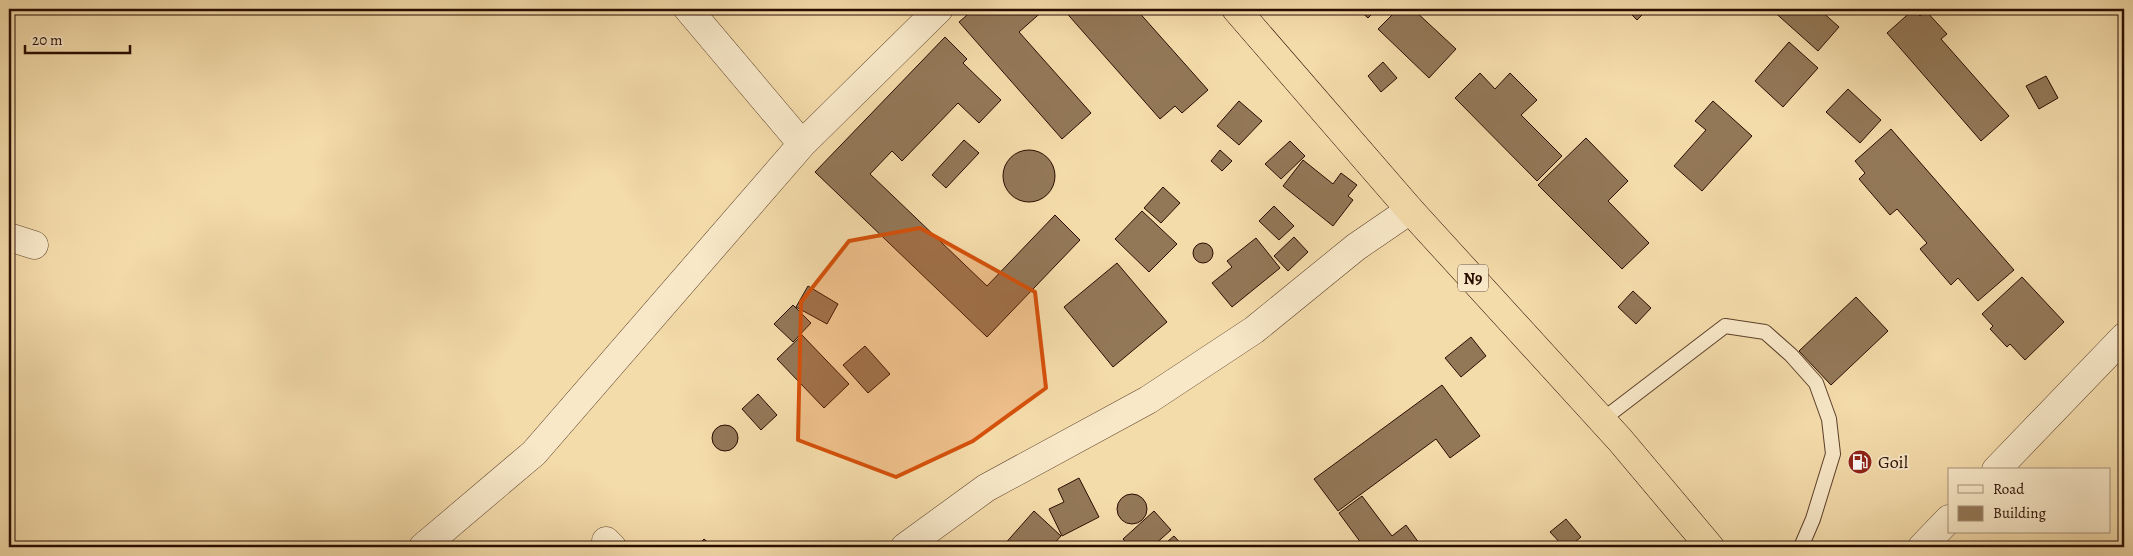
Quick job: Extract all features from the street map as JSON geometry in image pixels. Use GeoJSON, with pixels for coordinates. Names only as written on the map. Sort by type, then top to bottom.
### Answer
{"type":"FeatureCollection","features":[{"type":"Feature","properties":{"kind":"highway","name":"N9"},"geometry":{"type":"LineString","coordinates":[[1236,9],[1410,210],[1602,420],[1710,547]]}},
{"type":"Feature","properties":{"kind":"street"},"geometry":{"type":"LineString","coordinates":[[688,9],[802,144]]}},
{"type":"Feature","properties":{"kind":"street"},"geometry":{"type":"LineString","coordinates":[[424,547],[534,453],[802,144],[938,9]]}},
{"type":"Feature","properties":{"kind":"street"},"geometry":{"type":"LineString","coordinates":[[905,547],[986,488],[1148,400],[1254,330],[1356,247],[1410,210]]}},
{"type":"Feature","properties":{"kind":"street"},"geometry":{"type":"LineString","coordinates":[[1998,468],[2124,337]]}},
{"type":"Feature","properties":{"kind":"street"},"geometry":{"type":"LineString","coordinates":[[1922,547],[1948,520]]}},
{"type":"Feature","properties":{"kind":"lane"},"geometry":{"type":"LineString","coordinates":[[1602,420],[1725,326],[1765,332],[1791,355],[1816,384],[1829,419],[1833,454],[1814,519],[1801,547]]}},
{"type":"Feature","properties":{"kind":"highlighted area"},"geometry":{"type":"Polygon","coordinates":[[[920,228],[1035,292],[1046,388],[973,441],[896,477],[798,440],[801,302],[849,241],[920,228]]]}},
{"type":"Feature","properties":{"kind":"building"},"geometry":{"type":"Polygon","coordinates":[[[974,9],[1045,9],[1019,32],[1091,113],[1062,139],[959,22],[974,9]]]}},
{"type":"Feature","properties":{"kind":"building"},"geometry":{"type":"Polygon","coordinates":[[[1063,9],[1136,9],[1208,90],[1182,113],[1175,106],[1160,119],[1063,9]]]}},
{"type":"Feature","properties":{"kind":"building"},"geometry":{"type":"Polygon","coordinates":[[[1358,9],[1377,9],[1368,18],[1358,9]]]}},
{"type":"Feature","properties":{"kind":"building"},"geometry":{"type":"Polygon","coordinates":[[[1398,9],[1413,9],[1456,49],[1429,78],[1378,29],[1398,9]]]}},
{"type":"Feature","properties":{"kind":"building"},"geometry":{"type":"Polygon","coordinates":[[[1626,9],[1648,9],[1637,20],[1626,9]]]}},
{"type":"Feature","properties":{"kind":"building"},"geometry":{"type":"Polygon","coordinates":[[[1771,9],[1819,9],[1839,27],[1818,51],[1771,9]]]}},
{"type":"Feature","properties":{"kind":"building"},"geometry":{"type":"Polygon","coordinates":[[[1914,9],[1920,16],[1926,11],[1947,34],[1941,39],[2009,116],[1981,141],[1887,33],[1914,9]]]}},
{"type":"Feature","properties":{"kind":"building"},"geometry":{"type":"Polygon","coordinates":[[[945,37],[967,59],[963,63],[1001,100],[979,123],[958,103],[902,161],[892,151],[870,174],[987,286],[1055,215],[1080,240],[987,337],[815,172],[945,37]]]}},
{"type":"Feature","properties":{"kind":"building"},"geometry":{"type":"Polygon","coordinates":[[[1789,42],[1818,68],[1783,107],[1755,81],[1789,42]]]}},
{"type":"Feature","properties":{"kind":"building"},"geometry":{"type":"Polygon","coordinates":[[[1383,62],[1397,78],[1381,92],[1368,76],[1383,62]]]}},
{"type":"Feature","properties":{"kind":"building"},"geometry":{"type":"Polygon","coordinates":[[[1480,73],[1495,89],[1510,73],[1537,100],[1521,115],[1562,156],[1537,181],[1455,98],[1480,73]]]}},
{"type":"Feature","properties":{"kind":"building"},"geometry":{"type":"Polygon","coordinates":[[[2046,76],[2058,98],[2039,109],[2026,86],[2046,76]]]}},
{"type":"Feature","properties":{"kind":"building"},"geometry":{"type":"Polygon","coordinates":[[[1848,89],[1881,120],[1860,143],[1826,112],[1848,89]]]}},
{"type":"Feature","properties":{"kind":"building"},"geometry":{"type":"Polygon","coordinates":[[[1239,101],[1262,121],[1239,145],[1217,126],[1239,101]]]}},
{"type":"Feature","properties":{"kind":"building"},"geometry":{"type":"Polygon","coordinates":[[[1713,101],[1752,136],[1702,191],[1674,166],[1706,130],[1695,121],[1713,101]]]}},
{"type":"Feature","properties":{"kind":"building"},"geometry":{"type":"Polygon","coordinates":[[[1891,129],[2014,270],[1978,301],[1958,278],[1951,285],[1920,249],[1927,243],[1897,209],[1890,215],[1859,179],[1865,173],[1855,161],[1891,129]]]}},
{"type":"Feature","properties":{"kind":"building"},"geometry":{"type":"Polygon","coordinates":[[[1586,138],[1628,181],[1608,201],[1649,243],[1622,269],[1538,185],[1586,138]]]}},
{"type":"Feature","properties":{"kind":"building"},"geometry":{"type":"Polygon","coordinates":[[[964,140],[979,153],[946,188],[932,175],[964,140]]]}},
{"type":"Feature","properties":{"kind":"building"},"geometry":{"type":"Polygon","coordinates":[[[1290,141],[1305,156],[1281,179],[1265,164],[1290,141]]]}},
{"type":"Feature","properties":{"kind":"building"},"geometry":{"type":"Polygon","coordinates":[[[1024,150],[1034,150],[1044,154],[1051,161],[1055,176],[1051,191],[1044,198],[1034,202],[1024,202],[1014,198],[1007,191],[1003,181],[1003,171],[1007,161],[1014,154],[1024,150]]]}},
{"type":"Feature","properties":{"kind":"building"},"geometry":{"type":"Polygon","coordinates":[[[1220,150],[1232,161],[1222,171],[1211,161],[1220,150]]]}},
{"type":"Feature","properties":{"kind":"building"},"geometry":{"type":"Polygon","coordinates":[[[1303,160],[1333,184],[1341,173],[1357,185],[1348,196],[1353,200],[1333,226],[1283,186],[1303,160]]]}},
{"type":"Feature","properties":{"kind":"building"},"geometry":{"type":"Polygon","coordinates":[[[1163,187],[1180,203],[1161,223],[1144,208],[1163,187]]]}},
{"type":"Feature","properties":{"kind":"building"},"geometry":{"type":"Polygon","coordinates":[[[1274,206],[1294,226],[1279,240],[1259,221],[1274,206]]]}},
{"type":"Feature","properties":{"kind":"building"},"geometry":{"type":"Polygon","coordinates":[[[1142,211],[1177,244],[1149,272],[1115,239],[1142,211]]]}},
{"type":"Feature","properties":{"kind":"building"},"geometry":{"type":"Polygon","coordinates":[[[1294,237],[1308,252],[1288,271],[1274,256],[1294,237]]]}},
{"type":"Feature","properties":{"kind":"building"},"geometry":{"type":"Polygon","coordinates":[[[1256,238],[1280,268],[1232,307],[1212,283],[1232,267],[1227,261],[1256,238]]]}},
{"type":"Feature","properties":{"kind":"building"},"geometry":{"type":"Polygon","coordinates":[[[1199,243],[1207,243],[1213,249],[1213,257],[1207,263],[1199,263],[1193,257],[1193,249],[1199,243]]]}},
{"type":"Feature","properties":{"kind":"building"},"geometry":{"type":"Polygon","coordinates":[[[1117,263],[1167,322],[1113,367],[1064,307],[1117,263]]]}},
{"type":"Feature","properties":{"kind":"building"},"geometry":{"type":"Polygon","coordinates":[[[2022,277],[2064,322],[2025,360],[2010,344],[2007,347],[1990,329],[1993,326],[1982,314],[2022,277]]]}},
{"type":"Feature","properties":{"kind":"building"},"geometry":{"type":"Polygon","coordinates":[[[808,286],[838,304],[827,324],[796,307],[808,286]]]}},
{"type":"Feature","properties":{"kind":"building"},"geometry":{"type":"Polygon","coordinates":[[[1633,291],[1651,308],[1636,324],[1618,307],[1633,291]]]}},
{"type":"Feature","properties":{"kind":"building"},"geometry":{"type":"Polygon","coordinates":[[[1856,297],[1888,331],[1831,385],[1799,351],[1856,297]]]}},
{"type":"Feature","properties":{"kind":"building"},"geometry":{"type":"Polygon","coordinates":[[[793,305],[811,323],[793,342],[774,324],[793,305]]]}},
{"type":"Feature","properties":{"kind":"building"},"geometry":{"type":"Polygon","coordinates":[[[802,335],[849,384],[824,408],[777,359],[802,335]]]}},
{"type":"Feature","properties":{"kind":"building"},"geometry":{"type":"Polygon","coordinates":[[[1471,337],[1486,356],[1461,377],[1445,358],[1471,337]]]}},
{"type":"Feature","properties":{"kind":"building"},"geometry":{"type":"Polygon","coordinates":[[[865,346],[890,374],[868,393],[843,365],[865,346]]]}},
{"type":"Feature","properties":{"kind":"building"},"geometry":{"type":"Polygon","coordinates":[[[1442,385],[1480,436],[1450,458],[1436,439],[1338,511],[1314,479],[1442,385]]]}},
{"type":"Feature","properties":{"kind":"building"},"geometry":{"type":"Polygon","coordinates":[[[758,394],[777,415],[761,430],[742,409],[758,394]]]}},
{"type":"Feature","properties":{"kind":"building"},"geometry":{"type":"Polygon","coordinates":[[[725,425],[734,429],[738,438],[734,447],[725,451],[716,447],[712,438],[716,429],[725,425]]]}},
{"type":"Feature","properties":{"kind":"building"},"geometry":{"type":"Polygon","coordinates":[[[1079,478],[1099,517],[1062,536],[1049,509],[1064,502],[1058,489],[1079,478]]]}},
{"type":"Feature","properties":{"kind":"building"},"geometry":{"type":"Polygon","coordinates":[[[1132,494],[1138,495],[1146,503],[1146,515],[1138,523],[1132,524],[1126,523],[1118,515],[1117,509],[1118,503],[1126,495],[1132,494]]]}},
{"type":"Feature","properties":{"kind":"building"},"geometry":{"type":"Polygon","coordinates":[[[1362,496],[1392,536],[1406,525],[1419,543],[1414,547],[1364,547],[1339,513],[1362,496]]]}},
{"type":"Feature","properties":{"kind":"building"},"geometry":{"type":"Polygon","coordinates":[[[1034,511],[1061,536],[1051,547],[1003,546],[1034,511]]]}},
{"type":"Feature","properties":{"kind":"building"},"geometry":{"type":"Polygon","coordinates":[[[1154,511],[1171,530],[1152,547],[1130,547],[1123,539],[1154,511]]]}},
{"type":"Feature","properties":{"kind":"building"},"geometry":{"type":"Polygon","coordinates":[[[1566,519],[1581,537],[1569,547],[1564,547],[1550,532],[1566,519]]]}},
{"type":"Feature","properties":{"kind":"building"},"geometry":{"type":"Polygon","coordinates":[[[1174,536],[1184,547],[1161,547],[1174,536]]]}},
{"type":"Feature","properties":{"kind":"building"},"geometry":{"type":"Polygon","coordinates":[[[704,539],[713,547],[697,547],[704,539]]]}},
{"type":"Feature","properties":{"kind":"place","name":"Goil"},"geometry":{"type":"Point","coordinates":[1860,462]}}]}
